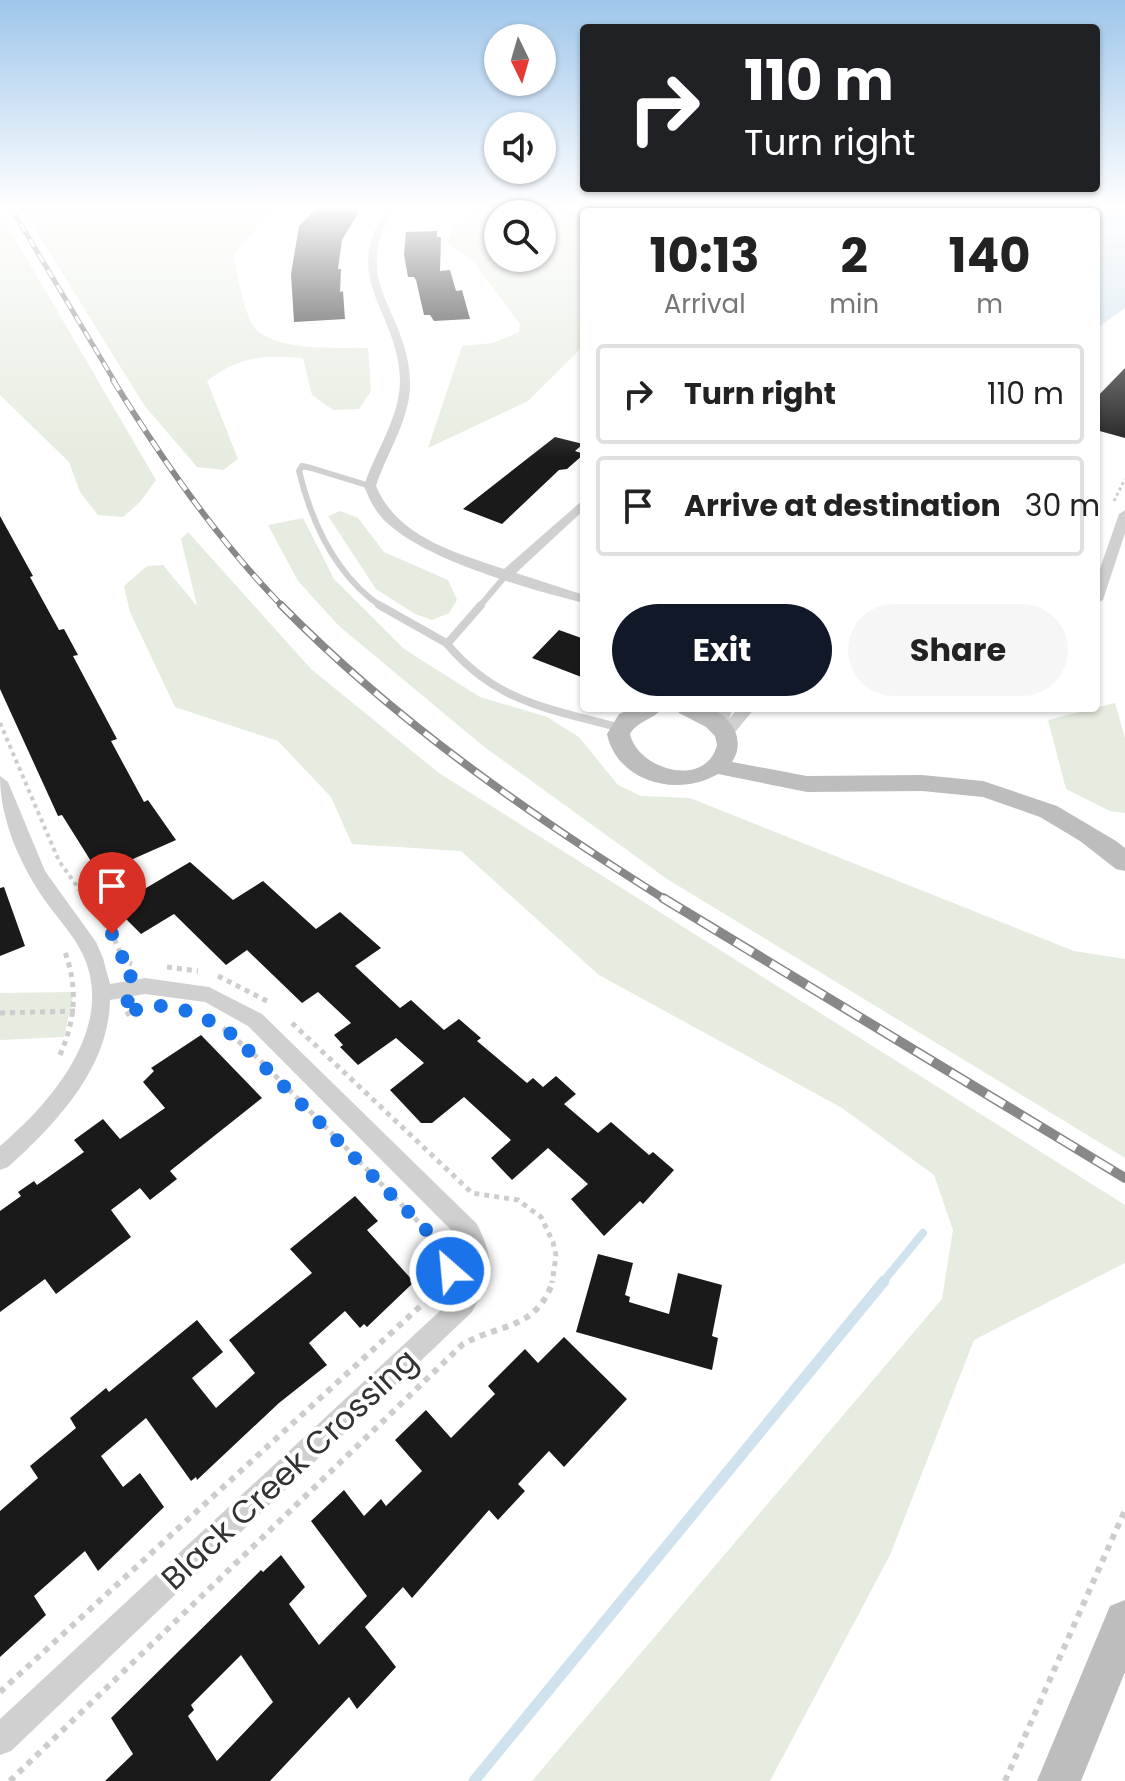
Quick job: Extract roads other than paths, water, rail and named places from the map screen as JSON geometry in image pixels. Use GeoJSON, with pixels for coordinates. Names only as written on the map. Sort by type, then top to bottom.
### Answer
{"type":"FeatureCollection","features":[{"type":"Feature","properties":{"kind":"street"},"geometry":{"type":"LineString","coordinates":[[378,291],[400,348],[405,381],[396,424],[370,486],[382,509],[407,533],[449,553],[580,598]]}},
{"type":"Feature","properties":{"kind":"street"},"geometry":{"type":"LineString","coordinates":[[508,573],[580,507]]}},
{"type":"Feature","properties":{"kind":"street"},"geometry":{"type":"LineString","coordinates":[[1100,588],[1125,514]]}},
{"type":"Feature","properties":{"kind":"street"},"geometry":{"type":"LineString","coordinates":[[642,712],[631,717],[620,728],[618,737],[623,755],[630,763],[652,774],[694,776],[716,766],[727,750],[723,721],[698,712]]}},
{"type":"Feature","properties":{"kind":"street"},"geometry":{"type":"LineString","coordinates":[[716,766],[777,781],[807,784],[960,785],[998,792],[1067,821],[1125,862]]}},
{"type":"Feature","properties":{"kind":"street"},"geometry":{"type":"LineString","coordinates":[[0,782],[22,843],[57,907],[80,930],[95,960],[104,993],[92,1041],[77,1073],[50,1114],[0,1160]]}},
{"type":"Feature","properties":{"kind":"street","name":"Black Creek Crossing"},"geometry":{"type":"LineString","coordinates":[[0,1740],[464,1304],[478,1279],[481,1257],[469,1232],[255,1020],[209,995],[130,977],[104,993]]}},
{"type":"Feature","properties":{"kind":"street"},"geometry":{"type":"LineString","coordinates":[[1059,1781],[1125,1621]]}},
{"type":"Feature","properties":{"kind":"lane"},"geometry":{"type":"LineString","coordinates":[[370,486],[314,468],[302,466],[299,471],[319,523],[344,574],[405,621],[448,644],[483,682],[507,697],[620,728]]}},
{"type":"Feature","properties":{"kind":"lane"},"geometry":{"type":"LineString","coordinates":[[448,644],[461,624],[508,573]]}},
{"type":"Feature","properties":{"kind":"water"},"geometry":{"type":"Polygon","coordinates":[[[1100,291],[1125,291],[1125,308],[1100,326],[1100,291]]]}},
{"type":"Feature","properties":{"kind":"waterway"},"geometry":{"type":"LineString","coordinates":[[882,1283],[923,1233]]}},
{"type":"Feature","properties":{"kind":"waterway"},"geometry":{"type":"LineString","coordinates":[[474,1781],[884,1281]]}},
{"type":"Feature","properties":{"kind":"railway"},"geometry":{"type":"LineString","coordinates":[[61,291],[115,382]]}},
{"type":"Feature","properties":{"kind":"railway"},"geometry":{"type":"LineString","coordinates":[[113,380],[192,498],[282,606]]}},
{"type":"Feature","properties":{"kind":"railway"},"geometry":{"type":"LineString","coordinates":[[282,606],[370,688],[465,764],[564,834],[666,900]]}},
{"type":"Feature","properties":{"kind":"railway"},"geometry":{"type":"LineString","coordinates":[[663,898],[1125,1178]]}}]}
